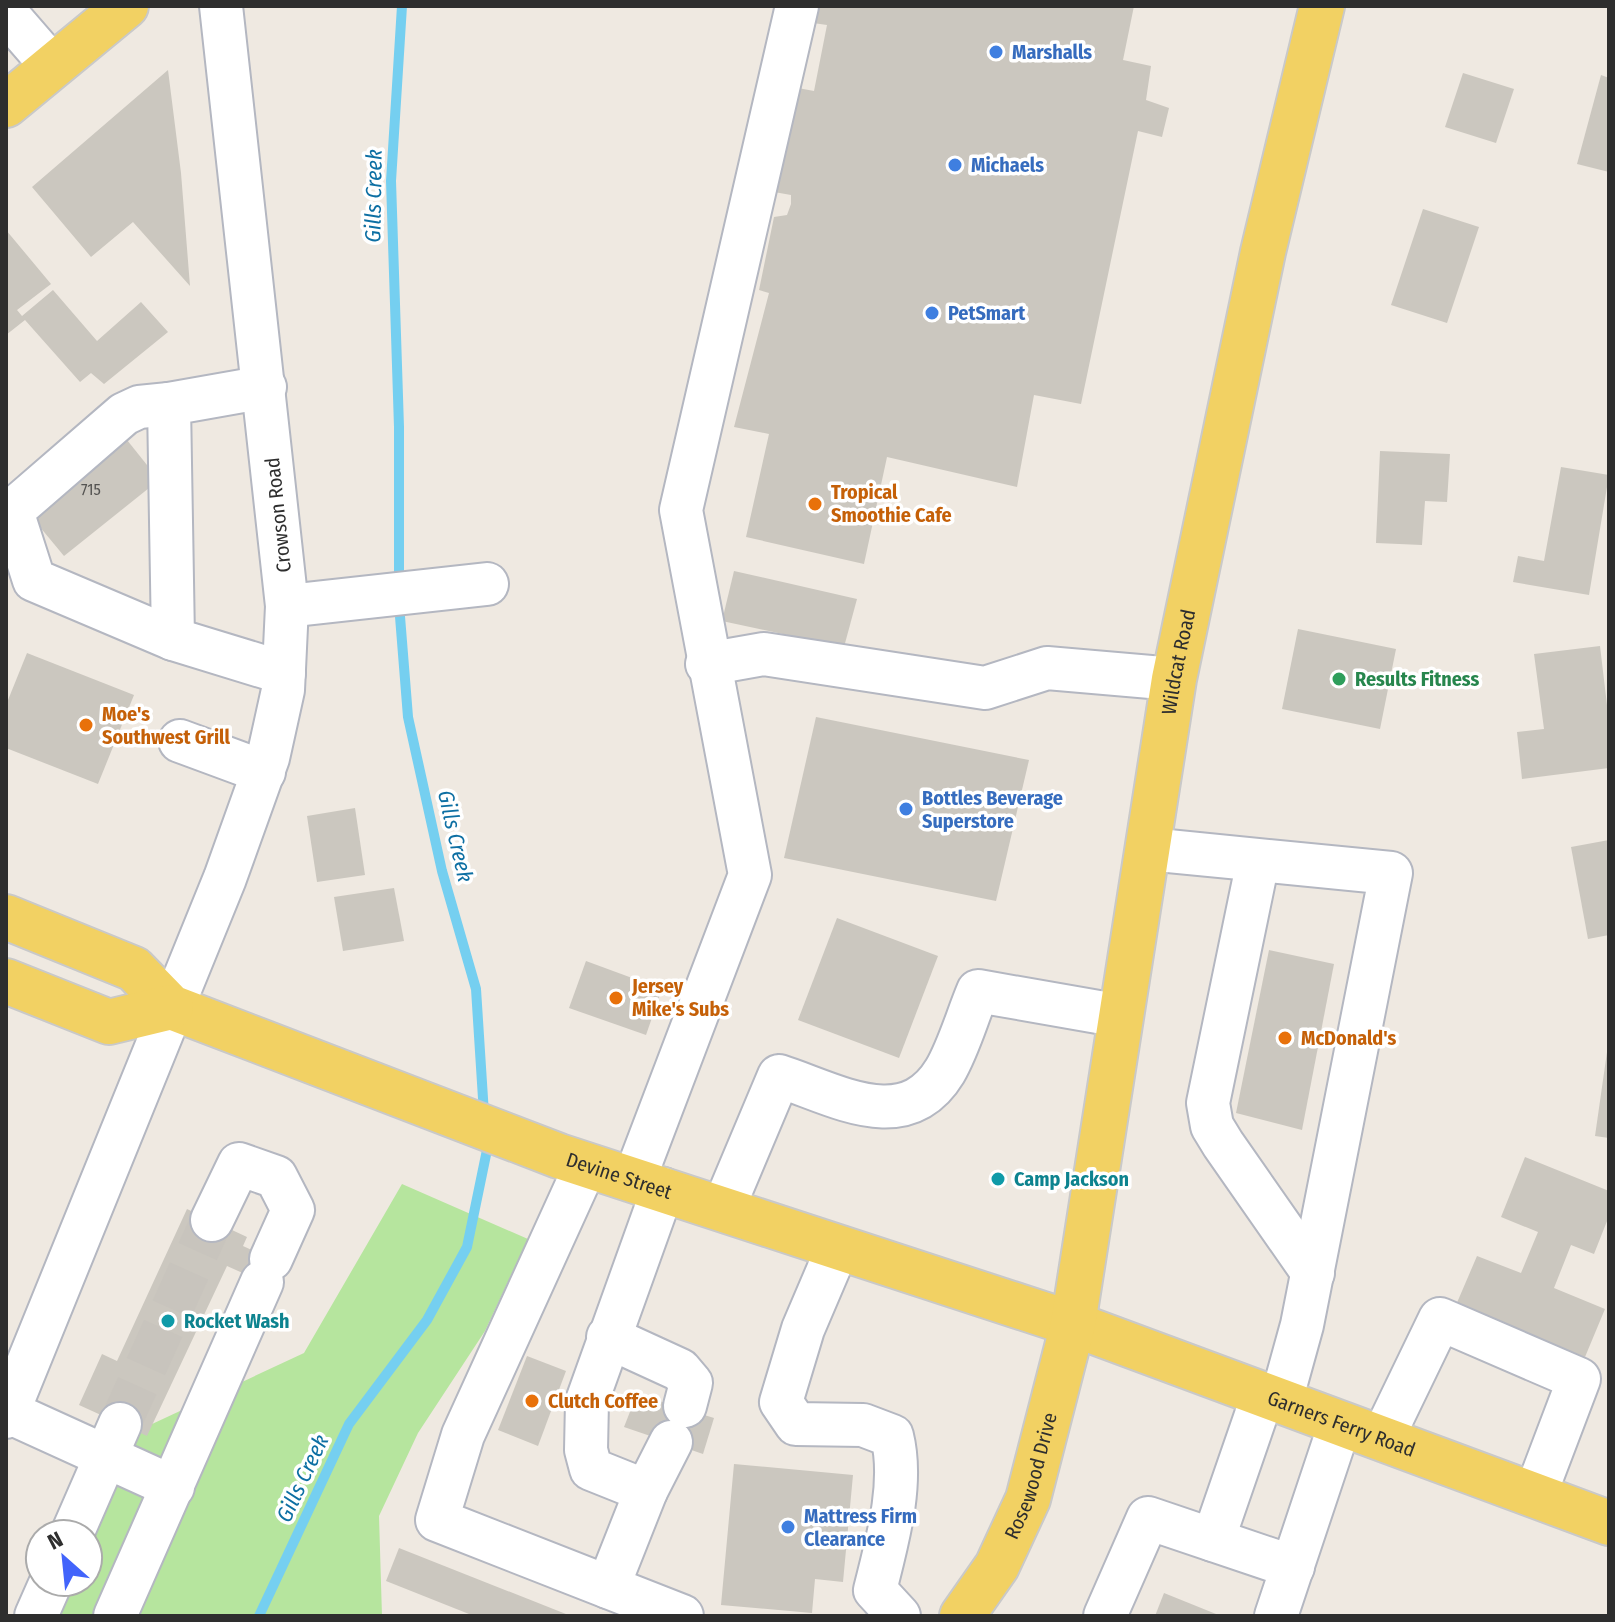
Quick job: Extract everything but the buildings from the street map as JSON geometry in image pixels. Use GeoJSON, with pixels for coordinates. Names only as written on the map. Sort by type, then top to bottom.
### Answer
{"type":"FeatureCollection","features":[{"type":"Feature","properties":{"kind":"main road","name":"Wildcat Road"},"geometry":{"type":"LineString","coordinates":[[1073,1324],[1174,679],[1263,252],[1322,6]]}},
{"type":"Feature","properties":{"kind":"main road"},"geometry":{"type":"LineString","coordinates":[[6,105],[116,9]]}},
{"type":"Feature","properties":{"kind":"main road","name":"Devine Street"},"geometry":{"type":"LineString","coordinates":[[6,917],[134,969],[171,1007],[421,1103],[573,1160],[1073,1324]]}},
{"type":"Feature","properties":{"kind":"main road"},"geometry":{"type":"LineString","coordinates":[[6,981],[109,1022],[171,1007]]}},
{"type":"Feature","properties":{"kind":"main road","name":"Garners Ferry Road"},"geometry":{"type":"LineString","coordinates":[[1073,1324],[1609,1523]]}},
{"type":"Feature","properties":{"kind":"main road","name":"Rosewood Drive"},"geometry":{"type":"LineString","coordinates":[[962,1616],[997,1566],[1028,1499],[1073,1324]]}},
{"type":"Feature","properties":{"kind":"street","name":"Crowson Road"},"geometry":{"type":"LineString","coordinates":[[7,1413],[264,772],[284,673],[287,606],[221,6]]}},
{"type":"Feature","properties":{"kind":"street"},"geometry":{"type":"LineString","coordinates":[[646,1491],[591,1469],[586,1450],[587,1401],[608,1337],[649,1184],[750,875],[707,664],[681,510],[797,6]]}},
{"type":"Feature","properties":{"kind":"street"},"geometry":{"type":"LineString","coordinates":[[6,13],[52,66]]}},
{"type":"Feature","properties":{"kind":"street"},"geometry":{"type":"LineString","coordinates":[[265,387],[139,407],[124,414],[12,511],[34,580],[173,639],[284,673]]}},
{"type":"Feature","properties":{"kind":"street"},"geometry":{"type":"LineString","coordinates":[[169,404],[173,639]]}},
{"type":"Feature","properties":{"kind":"street"},"geometry":{"type":"LineString","coordinates":[[287,606],[476,585]]}},
{"type":"Feature","properties":{"kind":"street"},"geometry":{"type":"LineString","coordinates":[[707,664],[764,654],[985,688],[1047,668],[1174,679]]}},
{"type":"Feature","properties":{"kind":"street"},"geometry":{"type":"LineString","coordinates":[[180,741],[264,772]]}},
{"type":"Feature","properties":{"kind":"street"},"geometry":{"type":"LineString","coordinates":[[1148,849],[1391,873],[1313,1273],[1272,1398],[1213,1540]]}},
{"type":"Feature","properties":{"kind":"street"},"geometry":{"type":"LineString","coordinates":[[1258,861],[1208,1103],[1212,1126],[1313,1273]]}},
{"type":"Feature","properties":{"kind":"street"},"geometry":{"type":"LineString","coordinates":[[723,1209],[779,1076],[866,1105],[901,1109],[929,1092],[945,1070],[978,991],[1121,1016]]}},
{"type":"Feature","properties":{"kind":"street"},"geometry":{"type":"LineString","coordinates":[[573,1160],[463,1435],[437,1520],[682,1616]]}},
{"type":"Feature","properties":{"kind":"street"},"geometry":{"type":"LineString","coordinates":[[115,1616],[293,1210],[276,1177],[239,1164],[212,1220]]}},
{"type":"Feature","properties":{"kind":"street"},"geometry":{"type":"LineString","coordinates":[[1258,1194],[1273,1203],[1291,1201],[1332,1174]]}},
{"type":"Feature","properties":{"kind":"street"},"geometry":{"type":"LineString","coordinates":[[838,1247],[803,1329],[781,1402],[796,1424],[863,1425],[892,1436],[898,1459],[887,1545],[875,1590],[899,1616]]}},
{"type":"Feature","properties":{"kind":"street"},"geometry":{"type":"LineString","coordinates":[[1382,1439],[1440,1319],[1579,1379],[1535,1495]]}},
{"type":"Feature","properties":{"kind":"street"},"geometry":{"type":"LineString","coordinates":[[608,1337],[680,1370],[682,1410],[608,1587]]}},
{"type":"Feature","properties":{"kind":"street"},"geometry":{"type":"LineString","coordinates":[[7,1413],[113,1441],[173,1487]]}},
{"type":"Feature","properties":{"kind":"street"},"geometry":{"type":"LineString","coordinates":[[1276,1616],[1340,1424]]}},
{"type":"Feature","properties":{"kind":"street"},"geometry":{"type":"LineString","coordinates":[[79,1518],[113,1441]]}},
{"type":"Feature","properties":{"kind":"street"},"geometry":{"type":"LineString","coordinates":[[1105,1616],[1148,1518],[1293,1567]]}},
{"type":"Feature","properties":{"kind":"green space"},"geometry":{"type":"Polygon","coordinates":[[[402,1184],[528,1239],[485,1331],[418,1433],[379,1516],[382,1616],[16,1616],[24,1598],[104,1598],[104,1518],[89,1518],[90,1453],[304,1353],[402,1184]]]}},
{"type":"Feature","properties":{"kind":"waterway","name":"Gills Creek"},"geometry":{"type":"LineString","coordinates":[[399,584],[399,427],[391,181],[402,6]]}},
{"type":"Feature","properties":{"kind":"waterway","name":"Gills Creek"},"geometry":{"type":"LineString","coordinates":[[399,604],[408,717],[442,871],[476,989],[484,1114]]}},
{"type":"Feature","properties":{"kind":"waterway","name":"Gills Creek"},"geometry":{"type":"LineString","coordinates":[[259,1616],[349,1424],[427,1320],[467,1247],[487,1150],[486,1138]]}},
{"type":"Feature","properties":{"kind":"tunnel"},"geometry":{"type":"LineString","coordinates":[[120,1424],[212,1220]]}},
{"type":"Feature","properties":{"kind":"place","name":"Marshalls"},"geometry":{"type":"Point","coordinates":[996,52]}},
{"type":"Feature","properties":{"kind":"place","name":"Michaels"},"geometry":{"type":"Point","coordinates":[955,165]}},
{"type":"Feature","properties":{"kind":"place","name":"PetSmart"},"geometry":{"type":"Point","coordinates":[932,313]}},
{"type":"Feature","properties":{"kind":"place","name":"Tropical Smoothie Cafe"},"geometry":{"type":"Point","coordinates":[815,504]}},
{"type":"Feature","properties":{"kind":"place","name":"Results Fitness"},"geometry":{"type":"Point","coordinates":[1339,679]}},
{"type":"Feature","properties":{"kind":"place","name":"Moe's Southwest Grill"},"geometry":{"type":"Point","coordinates":[86,725]}},
{"type":"Feature","properties":{"kind":"place","name":"Bottles Beverage Superstore"},"geometry":{"type":"Point","coordinates":[906,809]}},
{"type":"Feature","properties":{"kind":"place","name":"Jersey Mike's Subs"},"geometry":{"type":"Point","coordinates":[616,998]}},
{"type":"Feature","properties":{"kind":"place","name":"McDonald's"},"geometry":{"type":"Point","coordinates":[1285,1038]}},
{"type":"Feature","properties":{"kind":"place","name":"Camp Jackson"},"geometry":{"type":"Point","coordinates":[998,1179]}},
{"type":"Feature","properties":{"kind":"place","name":"Rocket Wash"},"geometry":{"type":"Point","coordinates":[168,1321]}},
{"type":"Feature","properties":{"kind":"place","name":"Clutch Coffee"},"geometry":{"type":"Point","coordinates":[532,1401]}},
{"type":"Feature","properties":{"kind":"place","name":"Mattress Firm Clearance"},"geometry":{"type":"Point","coordinates":[788,1527]}}]}
